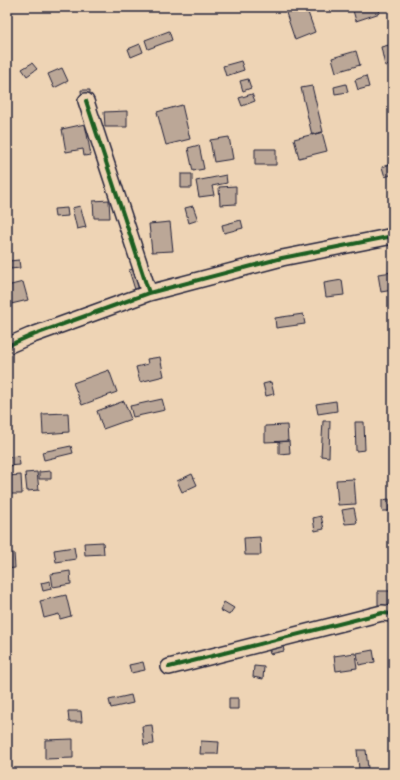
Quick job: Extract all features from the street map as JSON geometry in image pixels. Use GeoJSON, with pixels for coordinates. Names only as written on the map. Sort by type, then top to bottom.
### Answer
{"type":"FeatureCollection","features":[{"type":"Feature","properties":{"kind":"street"},"geometry":{"type":"LineString","coordinates":[[86,101],[149,292]]}},
{"type":"Feature","properties":{"kind":"street"},"geometry":{"type":"LineString","coordinates":[[7,346],[149,292],[282,258],[393,236]]}},
{"type":"Feature","properties":{"kind":"street"},"geometry":{"type":"LineString","coordinates":[[169,668],[382,613],[393,614]]}},
{"type":"Feature","properties":{"kind":"building"},"geometry":{"type":"Polygon","coordinates":[[[284,7],[306,7],[315,32],[295,40],[284,7]]]}},
{"type":"Feature","properties":{"kind":"building"},"geometry":{"type":"Polygon","coordinates":[[[352,7],[378,7],[380,13],[356,21],[352,7]]]}},
{"type":"Feature","properties":{"kind":"building"},"geometry":{"type":"Polygon","coordinates":[[[169,31],[172,40],[148,49],[145,40],[169,31]]]}},
{"type":"Feature","properties":{"kind":"building"},"geometry":{"type":"Polygon","coordinates":[[[140,44],[143,52],[131,57],[128,49],[140,44]]]}},
{"type":"Feature","properties":{"kind":"building"},"geometry":{"type":"Polygon","coordinates":[[[393,44],[393,65],[385,66],[381,47],[393,44]]]}},
{"type":"Feature","properties":{"kind":"building"},"geometry":{"type":"Polygon","coordinates":[[[356,51],[360,65],[336,72],[332,58],[356,51]]]}},
{"type":"Feature","properties":{"kind":"building"},"geometry":{"type":"Polygon","coordinates":[[[241,61],[244,70],[226,76],[223,66],[241,61]]]}},
{"type":"Feature","properties":{"kind":"building"},"geometry":{"type":"Polygon","coordinates":[[[32,63],[37,69],[27,76],[22,69],[32,63]]]}},
{"type":"Feature","properties":{"kind":"building"},"geometry":{"type":"Polygon","coordinates":[[[62,68],[68,81],[54,88],[48,74],[62,68]]]}},
{"type":"Feature","properties":{"kind":"building"},"geometry":{"type":"Polygon","coordinates":[[[366,76],[369,87],[358,90],[355,80],[366,76]]]}},
{"type":"Feature","properties":{"kind":"building"},"geometry":{"type":"Polygon","coordinates":[[[248,79],[251,88],[243,91],[240,81],[248,79]]]}},
{"type":"Feature","properties":{"kind":"building"},"geometry":{"type":"Polygon","coordinates":[[[346,84],[348,92],[335,94],[334,87],[346,84]]]}},
{"type":"Feature","properties":{"kind":"building"},"geometry":{"type":"Polygon","coordinates":[[[312,86],[323,132],[312,135],[301,88],[312,86]]]}},
{"type":"Feature","properties":{"kind":"building"},"geometry":{"type":"Polygon","coordinates":[[[81,90],[90,90],[90,102],[82,102],[81,90]]]}},
{"type":"Feature","properties":{"kind":"building"},"geometry":{"type":"Polygon","coordinates":[[[252,94],[255,101],[242,106],[239,98],[252,94]]]}},
{"type":"Feature","properties":{"kind":"building"},"geometry":{"type":"Polygon","coordinates":[[[182,105],[190,139],[166,145],[157,112],[182,105]]]}},
{"type":"Feature","properties":{"kind":"building"},"geometry":{"type":"Polygon","coordinates":[[[127,111],[127,127],[105,127],[104,112],[127,111]]]}},
{"type":"Feature","properties":{"kind":"building"},"geometry":{"type":"Polygon","coordinates":[[[85,124],[91,155],[84,156],[83,149],[66,152],[62,129],[85,124]]]}},
{"type":"Feature","properties":{"kind":"building"},"geometry":{"type":"Polygon","coordinates":[[[322,132],[327,151],[299,158],[294,139],[322,132]]]}},
{"type":"Feature","properties":{"kind":"building"},"geometry":{"type":"Polygon","coordinates":[[[229,137],[233,159],[214,162],[210,140],[229,137]]]}},
{"type":"Feature","properties":{"kind":"building"},"geometry":{"type":"Polygon","coordinates":[[[199,145],[204,169],[193,171],[188,148],[199,145]]]}},
{"type":"Feature","properties":{"kind":"building"},"geometry":{"type":"Polygon","coordinates":[[[255,149],[276,149],[276,165],[255,165],[255,149]]]}},
{"type":"Feature","properties":{"kind":"building"},"geometry":{"type":"Polygon","coordinates":[[[393,163],[393,174],[385,177],[382,167],[393,163]]]}},
{"type":"Feature","properties":{"kind":"building"},"geometry":{"type":"Polygon","coordinates":[[[181,174],[192,174],[192,188],[181,188],[181,174]]]}},
{"type":"Feature","properties":{"kind":"building"},"geometry":{"type":"Polygon","coordinates":[[[226,175],[227,183],[212,186],[214,195],[199,197],[196,181],[226,175]]]}},
{"type":"Feature","properties":{"kind":"building"},"geometry":{"type":"Polygon","coordinates":[[[236,186],[236,204],[220,205],[219,187],[236,186]]]}},
{"type":"Feature","properties":{"kind":"building"},"geometry":{"type":"Polygon","coordinates":[[[109,200],[110,218],[94,218],[93,201],[109,200]]]}},
{"type":"Feature","properties":{"kind":"building"},"geometry":{"type":"Polygon","coordinates":[[[80,206],[86,227],[77,229],[72,208],[80,206]]]}},
{"type":"Feature","properties":{"kind":"building"},"geometry":{"type":"Polygon","coordinates":[[[193,206],[198,220],[189,223],[185,208],[193,206]]]}},
{"type":"Feature","properties":{"kind":"building"},"geometry":{"type":"Polygon","coordinates":[[[67,208],[68,216],[55,217],[54,209],[67,208]]]}},
{"type":"Feature","properties":{"kind":"building"},"geometry":{"type":"Polygon","coordinates":[[[241,220],[243,228],[224,233],[222,225],[241,220]]]}},
{"type":"Feature","properties":{"kind":"building"},"geometry":{"type":"Polygon","coordinates":[[[170,222],[173,251],[152,252],[149,224],[170,222]]]}},
{"type":"Feature","properties":{"kind":"building"},"geometry":{"type":"Polygon","coordinates":[[[19,260],[20,268],[10,269],[9,261],[19,260]]]}},
{"type":"Feature","properties":{"kind":"building"},"geometry":{"type":"Polygon","coordinates":[[[138,268],[145,290],[136,293],[129,270],[138,268]]]}},
{"type":"Feature","properties":{"kind":"building"},"geometry":{"type":"Polygon","coordinates":[[[393,272],[393,290],[381,292],[378,274],[393,272]]]}},
{"type":"Feature","properties":{"kind":"building"},"geometry":{"type":"Polygon","coordinates":[[[342,280],[344,295],[326,297],[324,283],[342,280]]]}},
{"type":"Feature","properties":{"kind":"building"},"geometry":{"type":"Polygon","coordinates":[[[23,282],[28,300],[7,305],[7,286],[23,282]]]}},
{"type":"Feature","properties":{"kind":"building"},"geometry":{"type":"Polygon","coordinates":[[[390,313],[393,313],[393,323],[391,323],[390,313]]]}},
{"type":"Feature","properties":{"kind":"building"},"geometry":{"type":"Polygon","coordinates":[[[303,314],[305,324],[276,328],[275,318],[303,314]]]}},
{"type":"Feature","properties":{"kind":"building"},"geometry":{"type":"Polygon","coordinates":[[[160,357],[164,376],[140,382],[136,367],[148,364],[147,359],[160,357]]]}},
{"type":"Feature","properties":{"kind":"building"},"geometry":{"type":"Polygon","coordinates":[[[109,370],[117,392],[82,405],[73,383],[109,370]]]}},
{"type":"Feature","properties":{"kind":"building"},"geometry":{"type":"Polygon","coordinates":[[[271,382],[274,394],[266,396],[263,384],[271,382]]]}},
{"type":"Feature","properties":{"kind":"building"},"geometry":{"type":"Polygon","coordinates":[[[162,399],[165,410],[133,417],[130,406],[162,399]]]}},
{"type":"Feature","properties":{"kind":"building"},"geometry":{"type":"Polygon","coordinates":[[[124,401],[131,419],[103,429],[97,411],[124,401]]]}},
{"type":"Feature","properties":{"kind":"building"},"geometry":{"type":"Polygon","coordinates":[[[336,401],[337,411],[318,414],[316,404],[336,401]]]}},
{"type":"Feature","properties":{"kind":"building"},"geometry":{"type":"Polygon","coordinates":[[[68,413],[69,432],[43,434],[42,414],[68,413]]]}},
{"type":"Feature","properties":{"kind":"building"},"geometry":{"type":"Polygon","coordinates":[[[323,421],[330,421],[329,457],[321,456],[323,421]]]}},
{"type":"Feature","properties":{"kind":"building"},"geometry":{"type":"Polygon","coordinates":[[[355,422],[364,422],[365,450],[356,451],[355,422]]]}},
{"type":"Feature","properties":{"kind":"building"},"geometry":{"type":"Polygon","coordinates":[[[287,425],[288,441],[265,442],[265,426],[287,425]]]}},
{"type":"Feature","properties":{"kind":"building"},"geometry":{"type":"Polygon","coordinates":[[[289,441],[290,453],[279,454],[279,442],[289,441]]]}},
{"type":"Feature","properties":{"kind":"building"},"geometry":{"type":"Polygon","coordinates":[[[71,446],[73,453],[44,460],[42,452],[71,446]]]}},
{"type":"Feature","properties":{"kind":"building"},"geometry":{"type":"Polygon","coordinates":[[[19,456],[20,465],[7,466],[7,457],[19,456]]]}},
{"type":"Feature","properties":{"kind":"building"},"geometry":{"type":"Polygon","coordinates":[[[51,471],[51,479],[39,479],[39,472],[51,471]]]}},
{"type":"Feature","properties":{"kind":"building"},"geometry":{"type":"Polygon","coordinates":[[[37,472],[39,490],[27,491],[25,473],[37,472]]]}},
{"type":"Feature","properties":{"kind":"building"},"geometry":{"type":"Polygon","coordinates":[[[192,474],[197,485],[182,492],[177,481],[192,474]]]}},
{"type":"Feature","properties":{"kind":"building"},"geometry":{"type":"Polygon","coordinates":[[[21,475],[22,494],[7,494],[7,476],[21,475]]]}},
{"type":"Feature","properties":{"kind":"building"},"geometry":{"type":"Polygon","coordinates":[[[354,479],[356,504],[338,505],[336,480],[354,479]]]}},
{"type":"Feature","properties":{"kind":"building"},"geometry":{"type":"Polygon","coordinates":[[[389,499],[389,511],[382,511],[382,500],[389,499]]]}},
{"type":"Feature","properties":{"kind":"building"},"geometry":{"type":"Polygon","coordinates":[[[354,508],[357,523],[345,524],[342,510],[354,508]]]}},
{"type":"Feature","properties":{"kind":"building"},"geometry":{"type":"Polygon","coordinates":[[[321,516],[324,529],[315,531],[313,518],[321,516]]]}},
{"type":"Feature","properties":{"kind":"building"},"geometry":{"type":"Polygon","coordinates":[[[260,537],[261,555],[245,555],[244,538],[260,537]]]}},
{"type":"Feature","properties":{"kind":"building"},"geometry":{"type":"Polygon","coordinates":[[[103,542],[104,554],[85,555],[84,543],[103,542]]]}},
{"type":"Feature","properties":{"kind":"building"},"geometry":{"type":"Polygon","coordinates":[[[74,547],[76,559],[56,562],[54,550],[74,547]]]}},
{"type":"Feature","properties":{"kind":"building"},"geometry":{"type":"Polygon","coordinates":[[[14,553],[15,568],[7,569],[7,554],[14,553]]]}},
{"type":"Feature","properties":{"kind":"building"},"geometry":{"type":"Polygon","coordinates":[[[70,571],[71,584],[53,587],[51,574],[70,571]]]}},
{"type":"Feature","properties":{"kind":"building"},"geometry":{"type":"Polygon","coordinates":[[[50,581],[51,589],[43,591],[41,583],[50,581]]]}},
{"type":"Feature","properties":{"kind":"building"},"geometry":{"type":"Polygon","coordinates":[[[378,591],[393,591],[393,610],[378,611],[378,591]]]}},
{"type":"Feature","properties":{"kind":"building"},"geometry":{"type":"Polygon","coordinates":[[[66,595],[71,616],[60,619],[59,614],[44,618],[40,601],[66,595]]]}},
{"type":"Feature","properties":{"kind":"building"},"geometry":{"type":"Polygon","coordinates":[[[224,602],[234,608],[229,615],[220,610],[224,602]]]}},
{"type":"Feature","properties":{"kind":"building"},"geometry":{"type":"Polygon","coordinates":[[[280,632],[284,651],[270,654],[265,635],[280,632]]]}},
{"type":"Feature","properties":{"kind":"building"},"geometry":{"type":"Polygon","coordinates":[[[373,650],[375,662],[359,665],[357,653],[373,650]]]}},
{"type":"Feature","properties":{"kind":"building"},"geometry":{"type":"Polygon","coordinates":[[[355,653],[357,668],[336,671],[334,656],[355,653]]]}},
{"type":"Feature","properties":{"kind":"building"},"geometry":{"type":"Polygon","coordinates":[[[143,662],[145,670],[131,673],[129,665],[143,662]]]}},
{"type":"Feature","properties":{"kind":"building"},"geometry":{"type":"Polygon","coordinates":[[[254,666],[264,667],[263,679],[253,677],[254,666]]]}},
{"type":"Feature","properties":{"kind":"building"},"geometry":{"type":"Polygon","coordinates":[[[131,695],[133,703],[111,708],[109,700],[131,695]]]}},
{"type":"Feature","properties":{"kind":"building"},"geometry":{"type":"Polygon","coordinates":[[[229,698],[238,698],[238,709],[229,709],[229,698]]]}},
{"type":"Feature","properties":{"kind":"building"},"geometry":{"type":"Polygon","coordinates":[[[68,711],[81,711],[82,722],[69,722],[68,711]]]}},
{"type":"Feature","properties":{"kind":"building"},"geometry":{"type":"Polygon","coordinates":[[[152,725],[154,744],[144,745],[142,726],[152,725]]]}},
{"type":"Feature","properties":{"kind":"building"},"geometry":{"type":"Polygon","coordinates":[[[73,739],[73,758],[45,759],[45,740],[73,739]]]}},
{"type":"Feature","properties":{"kind":"building"},"geometry":{"type":"Polygon","coordinates":[[[201,741],[219,742],[218,754],[200,754],[201,741]]]}},
{"type":"Feature","properties":{"kind":"building"},"geometry":{"type":"Polygon","coordinates":[[[357,750],[366,750],[368,768],[359,769],[357,750]]]}},
{"type":"Feature","properties":{"kind":"cycle path"},"geometry":{"type":"LineString","coordinates":[[86,101],[149,293]]}},
{"type":"Feature","properties":{"kind":"cycle path"},"geometry":{"type":"LineString","coordinates":[[7,346],[30,336],[149,293],[282,258],[393,236]]}},
{"type":"Feature","properties":{"kind":"cycle path"},"geometry":{"type":"LineString","coordinates":[[169,667],[382,613],[393,614]]}}]}
